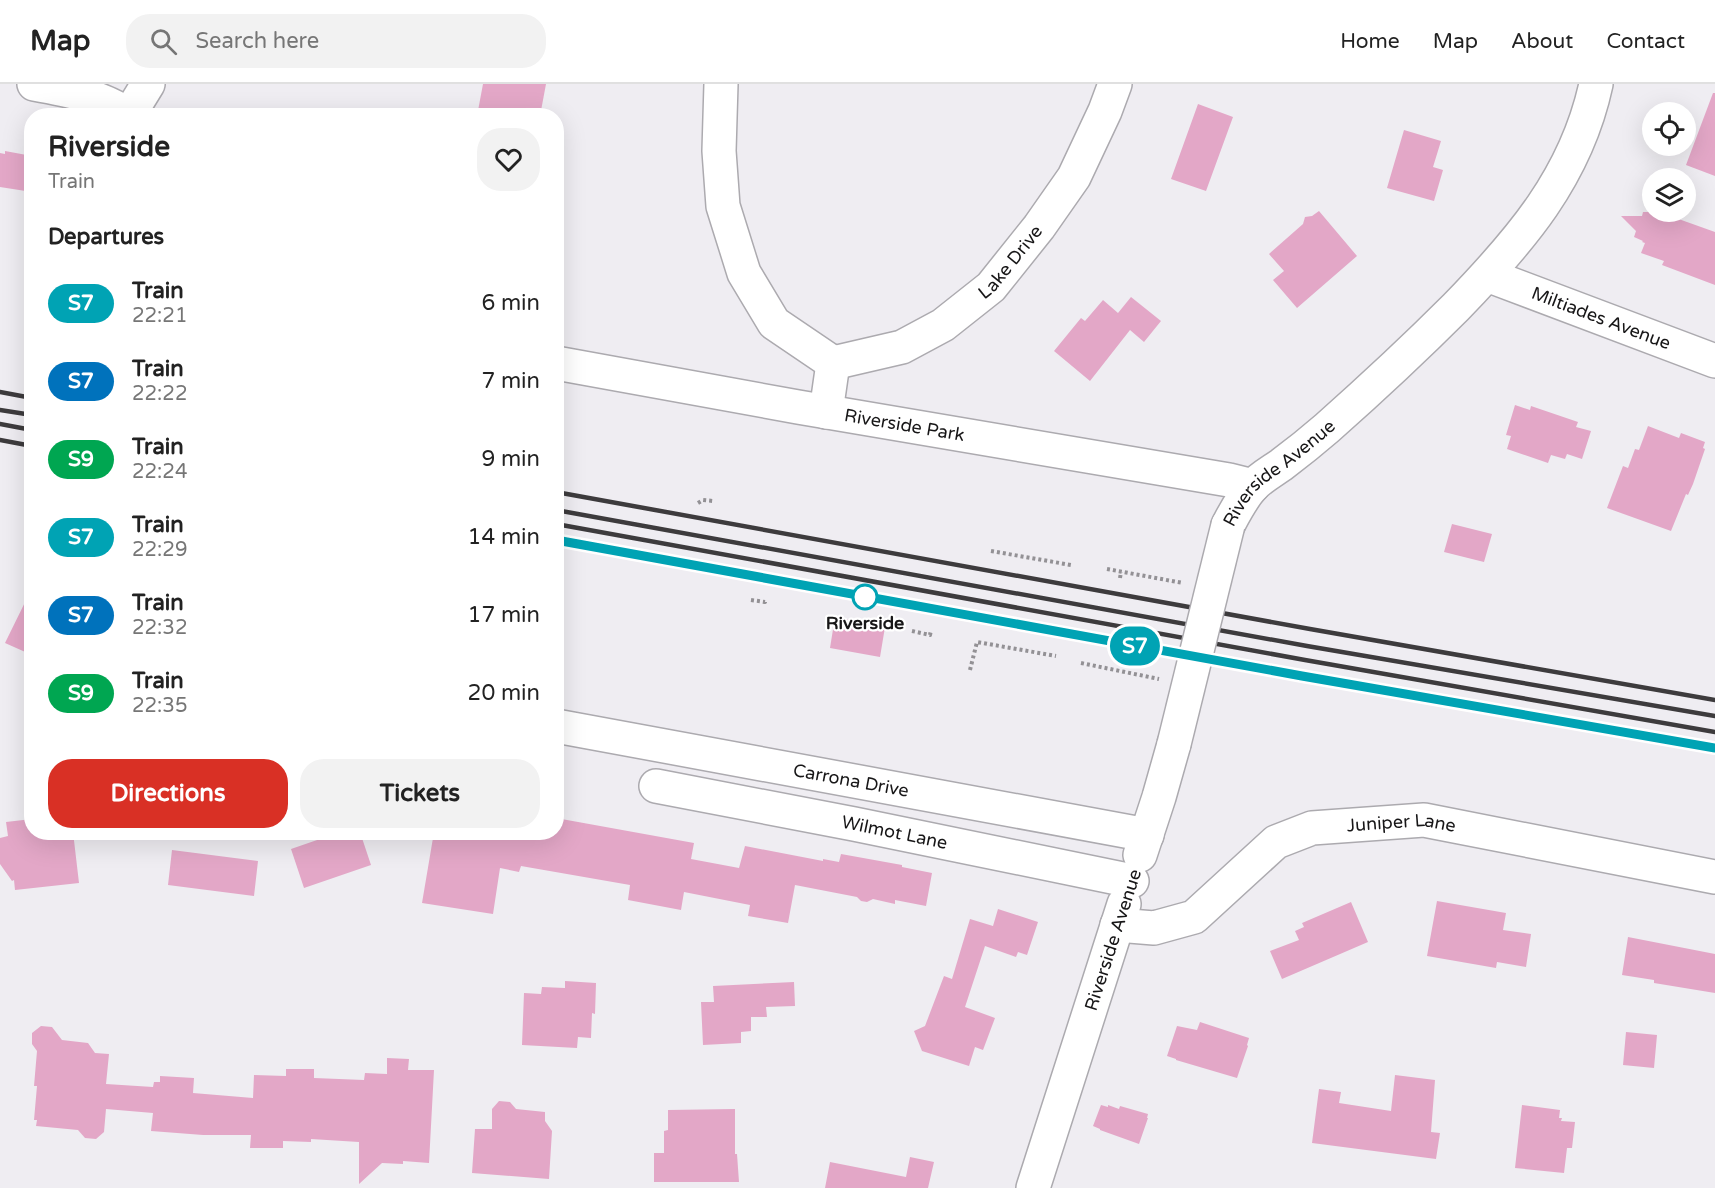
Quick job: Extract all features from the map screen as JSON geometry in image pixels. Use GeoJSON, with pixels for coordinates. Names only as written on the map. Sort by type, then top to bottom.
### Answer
{"type":"FeatureCollection","features":[{"type":"Feature","properties":{"kind":"street"},"geometry":{"type":"LineString","coordinates":[[34,84],[85,94],[117,108]]}},
{"type":"Feature","properties":{"kind":"street"},"geometry":{"type":"LineString","coordinates":[[133,108],[148,84]]}},
{"type":"Feature","properties":{"kind":"street"},"geometry":{"type":"LineString","coordinates":[[722,84],[719,151],[723,206],[744,273],[774,323],[833,363],[826,412]]}},
{"type":"Feature","properties":{"kind":"street","name":"Lake Drive"},"geometry":{"type":"LineString","coordinates":[[833,363],[902,347],[943,325],[991,287],[1039,227],[1074,177],[1115,84]]}},
{"type":"Feature","properties":{"kind":"street","name":"Riverside Avenue"},"geometry":{"type":"LineString","coordinates":[[1033,1188],[1147,835],[1174,744],[1228,525],[1241,501],[1253,486],[1302,450],[1372,389],[1487,275],[1533,221],[1574,153],[1596,84]]}},
{"type":"Feature","properties":{"kind":"street","name":"Miltiades Avenue"},"geometry":{"type":"LineString","coordinates":[[1487,275],[1715,361]]}},
{"type":"Feature","properties":{"kind":"street","name":"Riverside Park"},"geometry":{"type":"LineString","coordinates":[[564,364],[1253,486]]}},
{"type":"Feature","properties":{"kind":"street","name":"Carrona Drive"},"geometry":{"type":"LineString","coordinates":[[564,727],[1147,835]]}},
{"type":"Feature","properties":{"kind":"street","name":"Wilmot Lane"},"geometry":{"type":"LineString","coordinates":[[656,786],[1132,881]]}},
{"type":"Feature","properties":{"kind":"street"},"geometry":{"type":"LineString","coordinates":[[930,840],[951,798]]}},
{"type":"Feature","properties":{"kind":"street","name":"Juniper Lane"},"geometry":{"type":"LineString","coordinates":[[1117,925],[1154,927],[1194,917],[1276,842],[1312,828],[1424,820],[1715,877]]}},
{"type":"Feature","properties":{"kind":"path"},"geometry":{"type":"LineString","coordinates":[[698,503],[704,500],[713,501]]}},
{"type":"Feature","properties":{"kind":"path"},"geometry":{"type":"LineString","coordinates":[[991,551],[1053,564],[1071,565]]}},
{"type":"Feature","properties":{"kind":"path"},"geometry":{"type":"LineString","coordinates":[[1107,568],[1186,584]]}},
{"type":"Feature","properties":{"kind":"path"},"geometry":{"type":"LineString","coordinates":[[1120,578],[1121,572]]}},
{"type":"Feature","properties":{"kind":"path"},"geometry":{"type":"LineString","coordinates":[[751,600],[765,602],[766,600]]}},
{"type":"Feature","properties":{"kind":"path"},"geometry":{"type":"LineString","coordinates":[[912,631],[930,635],[931,630]]}},
{"type":"Feature","properties":{"kind":"path"},"geometry":{"type":"LineString","coordinates":[[970,670],[977,642],[1039,651],[1056,656]]}},
{"type":"Feature","properties":{"kind":"path"},"geometry":{"type":"LineString","coordinates":[[1081,663],[1160,679]]}},
{"type":"Feature","properties":{"kind":"building"},"geometry":{"type":"Polygon","coordinates":[[[483,84],[546,84],[542,108],[478,108],[483,84]]]}},
{"type":"Feature","properties":{"kind":"building"},"geometry":{"type":"Polygon","coordinates":[[[1713,93],[1715,93],[1715,176],[1686,165],[1689,156],[1696,156],[1696,138],[1713,93]]]}},
{"type":"Feature","properties":{"kind":"building"},"geometry":{"type":"Polygon","coordinates":[[[1198,104],[1233,117],[1206,191],[1171,179],[1198,104]]]}},
{"type":"Feature","properties":{"kind":"building"},"geometry":{"type":"Polygon","coordinates":[[[1404,130],[1441,141],[1433,167],[1443,170],[1434,201],[1387,188],[1404,130]]]}},
{"type":"Feature","properties":{"kind":"building"},"geometry":{"type":"Polygon","coordinates":[[[5,151],[24,155],[24,191],[0,187],[0,153],[5,154],[5,151]]]}},
{"type":"Feature","properties":{"kind":"building"},"geometry":{"type":"Polygon","coordinates":[[[1319,211],[1357,256],[1297,308],[1273,280],[1284,271],[1269,254],[1303,224],[1305,217],[1312,216],[1319,211]]]}},
{"type":"Feature","properties":{"kind":"building"},"geometry":{"type":"Polygon","coordinates":[[[1621,216],[1642,216],[1642,222],[1687,222],[1715,232],[1715,285],[1662,265],[1664,261],[1641,253],[1645,243],[1634,237],[1636,231],[1621,216]]]}},
{"type":"Feature","properties":{"kind":"building"},"geometry":{"type":"Polygon","coordinates":[[[1131,297],[1161,321],[1144,342],[1130,330],[1090,381],[1054,351],[1081,318],[1085,321],[1103,300],[1118,313],[1131,297]]]}},
{"type":"Feature","properties":{"kind":"building"},"geometry":{"type":"Polygon","coordinates":[[[1515,405],[1530,410],[1531,406],[1578,422],[1576,427],[1591,431],[1582,459],[1567,454],[1565,459],[1551,455],[1548,463],[1507,449],[1511,436],[1506,435],[1515,405]]]}},
{"type":"Feature","properties":{"kind":"building"},"geometry":{"type":"Polygon","coordinates":[[[1648,426],[1679,438],[1681,433],[1705,442],[1703,448],[1705,449],[1693,484],[1688,495],[1686,494],[1671,531],[1607,508],[1623,466],[1628,468],[1635,449],[1639,450],[1648,426]]]}},
{"type":"Feature","properties":{"kind":"building"},"geometry":{"type":"Polygon","coordinates":[[[1452,524],[1492,534],[1484,562],[1444,552],[1452,524]]]}},
{"type":"Feature","properties":{"kind":"building"},"geometry":{"type":"Polygon","coordinates":[[[24,604],[24,651],[5,643],[24,604]]]}},
{"type":"Feature","properties":{"kind":"building"},"geometry":{"type":"Polygon","coordinates":[[[835,617],[885,627],[880,657],[830,648],[835,617]]]}},
{"type":"Feature","properties":{"kind":"building"},"geometry":{"type":"Polygon","coordinates":[[[564,819],[694,843],[691,859],[739,868],[745,846],[823,861],[823,859],[839,862],[841,854],[932,873],[926,906],[895,900],[895,904],[873,899],[867,902],[857,897],[795,885],[788,923],[748,916],[750,905],[684,892],[681,910],[628,900],[630,885],[521,866],[519,872],[500,868],[493,914],[422,903],[433,840],[564,840],[564,819]]]}},
{"type":"Feature","properties":{"kind":"building"},"geometry":{"type":"Polygon","coordinates":[[[24,820],[24,840],[74,840],[79,883],[15,890],[14,880],[12,881],[0,864],[0,838],[8,836],[6,822],[24,820]]]}},
{"type":"Feature","properties":{"kind":"building"},"geometry":{"type":"Polygon","coordinates":[[[317,840],[363,840],[371,865],[304,888],[291,849],[317,840]]]}},
{"type":"Feature","properties":{"kind":"building"},"geometry":{"type":"Polygon","coordinates":[[[172,850],[258,861],[254,896],[168,885],[172,850]]]}},
{"type":"Feature","properties":{"kind":"building"},"geometry":{"type":"Polygon","coordinates":[[[1437,901],[1506,913],[1503,930],[1531,934],[1526,967],[1497,962],[1496,968],[1427,956],[1437,901]]]}},
{"type":"Feature","properties":{"kind":"building"},"geometry":{"type":"Polygon","coordinates":[[[1351,902],[1368,942],[1282,979],[1270,951],[1299,940],[1295,931],[1304,927],[1302,923],[1351,902]]]}},
{"type":"Feature","properties":{"kind":"building"},"geometry":{"type":"Polygon","coordinates":[[[998,909],[1038,922],[1027,955],[1018,952],[1016,957],[985,946],[965,1007],[995,1018],[983,1050],[975,1047],[969,1066],[922,1051],[914,1031],[925,1026],[944,976],[952,979],[970,919],[993,926],[998,909]]]}},
{"type":"Feature","properties":{"kind":"building"},"geometry":{"type":"Polygon","coordinates":[[[1628,937],[1715,954],[1715,993],[1622,975],[1628,937]]]}},
{"type":"Feature","properties":{"kind":"building"},"geometry":{"type":"Polygon","coordinates":[[[565,981],[596,983],[595,1014],[592,1013],[591,1038],[578,1037],[577,1048],[522,1045],[524,993],[541,994],[542,987],[565,988],[565,981]]]}},
{"type":"Feature","properties":{"kind":"building"},"geometry":{"type":"Polygon","coordinates":[[[794,982],[795,1006],[766,1007],[767,1017],[751,1017],[751,1031],[741,1032],[741,1043],[703,1045],[701,1002],[714,1002],[713,986],[794,982]]]}},
{"type":"Feature","properties":{"kind":"building"},"geometry":{"type":"Polygon","coordinates":[[[1200,1022],[1249,1038],[1237,1078],[1167,1056],[1177,1026],[1197,1030],[1200,1022]]]}},
{"type":"Feature","properties":{"kind":"building"},"geometry":{"type":"Polygon","coordinates":[[[41,1026],[52,1027],[62,1040],[88,1043],[95,1053],[109,1054],[106,1084],[153,1087],[154,1082],[160,1082],[160,1076],[194,1078],[193,1093],[253,1098],[254,1075],[286,1076],[286,1069],[314,1069],[314,1078],[364,1080],[365,1073],[387,1074],[387,1058],[409,1059],[408,1070],[434,1070],[429,1163],[403,1161],[403,1164],[382,1163],[359,1184],[359,1142],[311,1139],[311,1142],[283,1141],[283,1148],[250,1148],[251,1135],[203,1135],[151,1131],[153,1113],[106,1109],[104,1132],[96,1139],[85,1138],[78,1130],[36,1126],[37,1120],[34,1120],[37,1086],[34,1086],[37,1051],[32,1044],[32,1033],[41,1026]]]}},
{"type":"Feature","properties":{"kind":"building"},"geometry":{"type":"Polygon","coordinates":[[[1626,1032],[1657,1035],[1654,1068],[1623,1065],[1626,1032]]]}},
{"type":"Feature","properties":{"kind":"building"},"geometry":{"type":"Polygon","coordinates":[[[1395,1075],[1435,1080],[1431,1132],[1440,1133],[1436,1159],[1312,1143],[1319,1089],[1341,1092],[1339,1103],[1391,1111],[1395,1075]]]}},
{"type":"Feature","properties":{"kind":"building"},"geometry":{"type":"Polygon","coordinates":[[[499,1101],[510,1102],[516,1109],[545,1112],[545,1121],[552,1131],[549,1179],[472,1173],[475,1129],[492,1129],[492,1109],[499,1101]]]}},
{"type":"Feature","properties":{"kind":"building"},"geometry":{"type":"Polygon","coordinates":[[[1101,1105],[1119,1109],[1120,1106],[1148,1114],[1139,1144],[1093,1126],[1101,1105]]]}},
{"type":"Feature","properties":{"kind":"building"},"geometry":{"type":"Polygon","coordinates":[[[1522,1105],[1560,1110],[1561,1121],[1575,1122],[1572,1148],[1567,1148],[1564,1173],[1515,1168],[1522,1105]]]}},
{"type":"Feature","properties":{"kind":"building"},"geometry":{"type":"Polygon","coordinates":[[[735,1109],[735,1154],[737,1154],[739,1182],[654,1182],[654,1153],[664,1153],[664,1131],[668,1130],[668,1110],[735,1109]]]}},
{"type":"Feature","properties":{"kind":"building"},"geometry":{"type":"Polygon","coordinates":[[[910,1157],[934,1162],[928,1188],[825,1188],[830,1162],[906,1177],[910,1157]]]}},
{"type":"Feature","properties":{"kind":"railway"},"geometry":{"type":"LineString","coordinates":[[0,392],[24,396]]}},
{"type":"Feature","properties":{"kind":"railway"},"geometry":{"type":"LineString","coordinates":[[0,410],[24,414]]}},
{"type":"Feature","properties":{"kind":"railway"},"geometry":{"type":"LineString","coordinates":[[0,424],[24,428]]}},
{"type":"Feature","properties":{"kind":"railway"},"geometry":{"type":"LineString","coordinates":[[0,440],[24,444]]}},
{"type":"Feature","properties":{"kind":"railway"},"geometry":{"type":"LineString","coordinates":[[564,493],[1715,700]]}},
{"type":"Feature","properties":{"kind":"railway"},"geometry":{"type":"LineString","coordinates":[[564,511],[1307,646],[1715,716]]}},
{"type":"Feature","properties":{"kind":"railway"},"geometry":{"type":"LineString","coordinates":[[564,525],[1715,732]]}},
{"type":"Feature","properties":{"kind":"railway"},"geometry":{"type":"LineString","coordinates":[[564,541],[1302,676],[1715,748]]}},
{"type":"Feature","properties":{"kind":"train","name":"S7"},"geometry":{"type":"LineString","coordinates":[[564,541],[1302,676],[1715,748]]}},
{"type":"Feature","properties":{"kind":"place","name":"Riverside"},"geometry":{"type":"Point","coordinates":[865,597]}}]}
